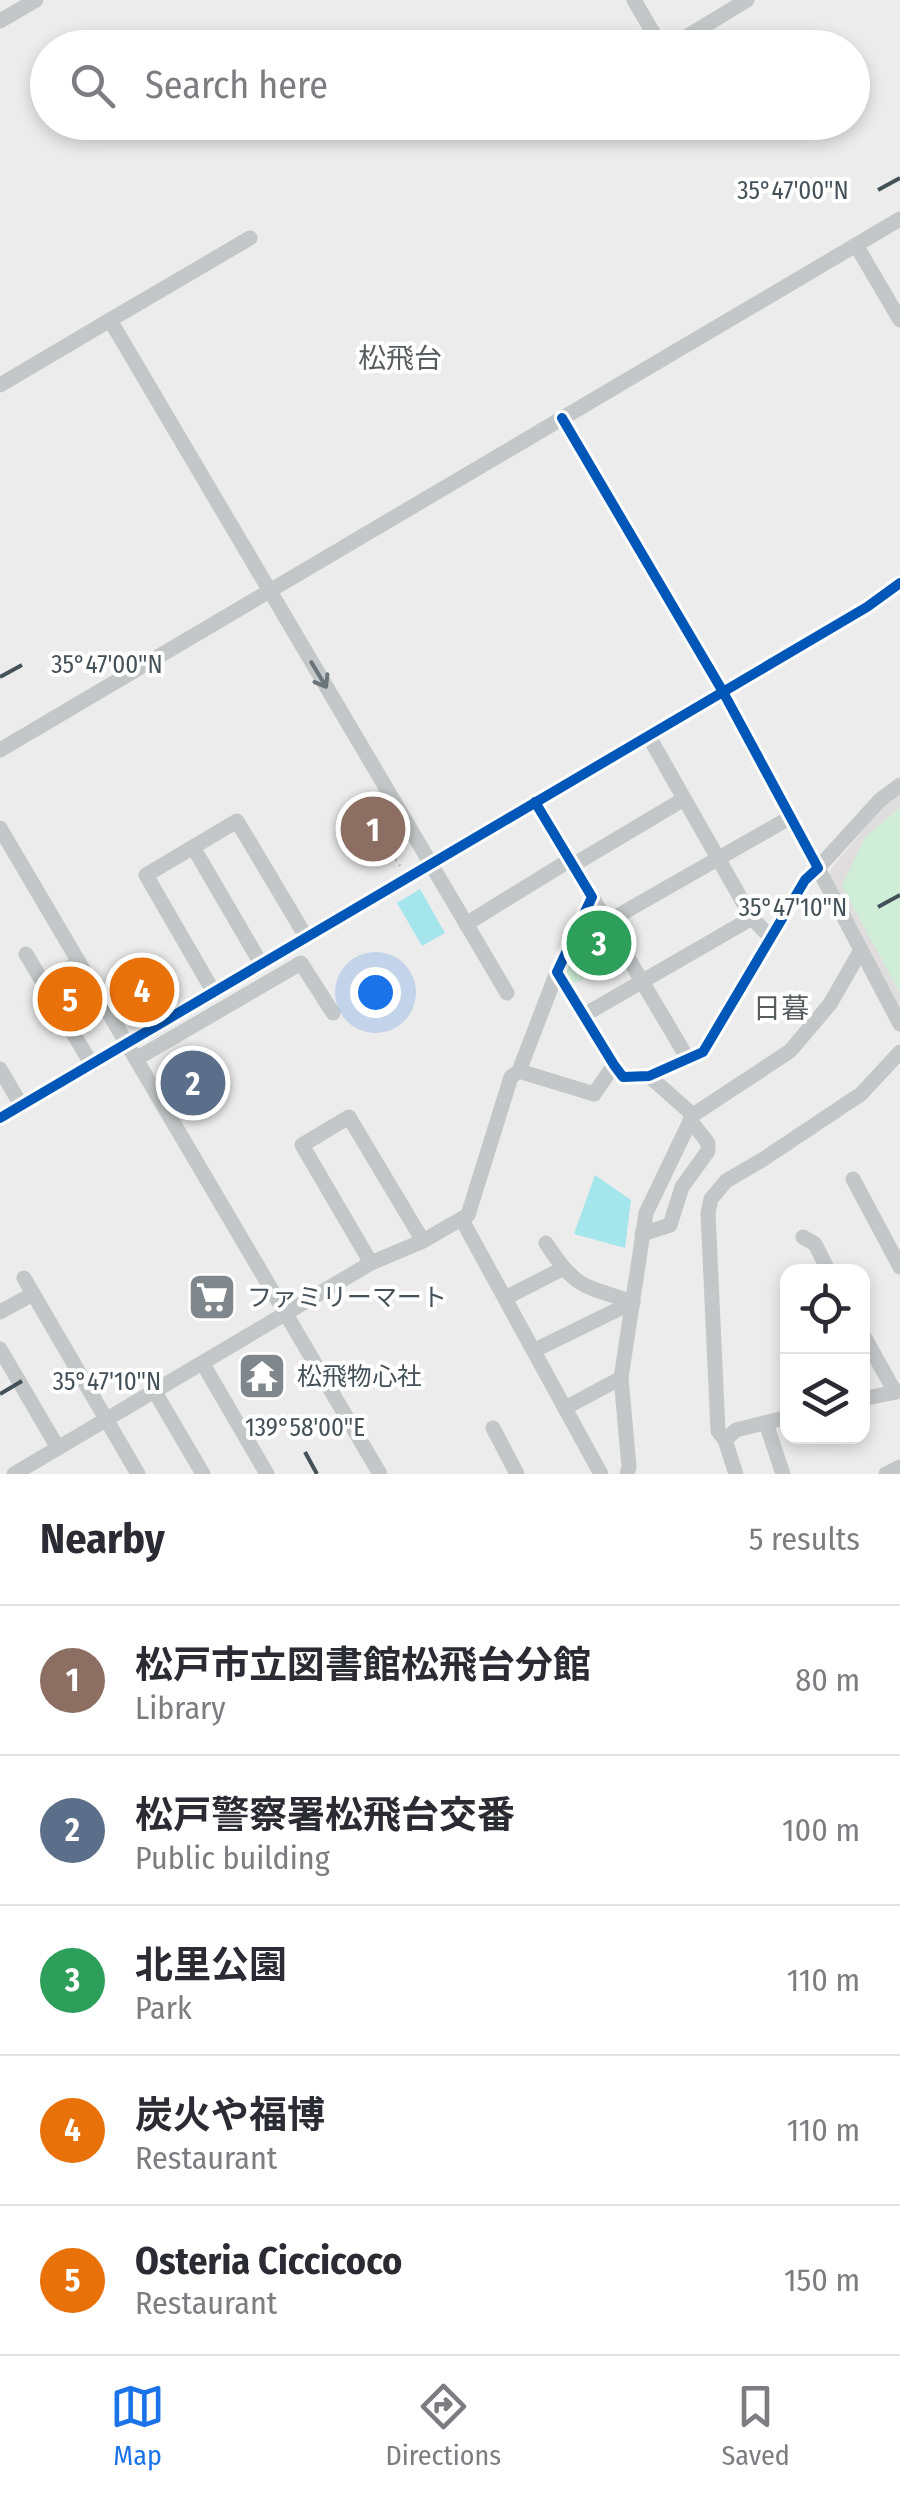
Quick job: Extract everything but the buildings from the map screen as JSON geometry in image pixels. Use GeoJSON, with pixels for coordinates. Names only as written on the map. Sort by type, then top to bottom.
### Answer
{"type":"FeatureCollection","features":[{"type":"Feature","properties":{"kind":"street"},"geometry":{"type":"LineString","coordinates":[[0,21],[36,0]]}},
{"type":"Feature","properties":{"kind":"street"},"geometry":{"type":"LineString","coordinates":[[634,0],[653,30]]}},
{"type":"Feature","properties":{"kind":"street"},"geometry":{"type":"LineString","coordinates":[[696,30],[747,0]]}},
{"type":"Feature","properties":{"kind":"street"},"geometry":{"type":"LineString","coordinates":[[0,750],[900,219]]}},
{"type":"Feature","properties":{"kind":"street"},"geometry":{"type":"LineString","coordinates":[[0,385],[250,238]]}},
{"type":"Feature","properties":{"kind":"street"},"geometry":{"type":"LineString","coordinates":[[856,245],[900,320]]}},
{"type":"Feature","properties":{"kind":"street"},"geometry":{"type":"LineString","coordinates":[[110,320],[507,992]]}},
{"type":"Feature","properties":{"kind":"street"},"geometry":{"type":"LineString","coordinates":[[562,418],[722,690],[900,1024]]}},
{"type":"Feature","properties":{"kind":"street"},"geometry":{"type":"LineString","coordinates":[[0,1118],[867,606],[900,582]]}},
{"type":"Feature","properties":{"kind":"street"},"geometry":{"type":"LineString","coordinates":[[648,735],[752,918],[770,937]]}},
{"type":"Feature","properties":{"kind":"street"},"geometry":{"type":"LineString","coordinates":[[557,972],[623,1077],[649,1076],[703,1052],[805,880],[880,800],[900,785]]}},
{"type":"Feature","properties":{"kind":"street"},"geometry":{"type":"LineString","coordinates":[[466,924],[684,799]]}},
{"type":"Feature","properties":{"kind":"street"},"geometry":{"type":"LineString","coordinates":[[535,802],[688,1059]]}},
{"type":"Feature","properties":{"kind":"street"},"geometry":{"type":"LineString","coordinates":[[607,922],[791,817]]}},
{"type":"Feature","properties":{"kind":"street"},"geometry":{"type":"LineString","coordinates":[[213,991],[146,875],[237,821],[305,935]]}},
{"type":"Feature","properties":{"kind":"street"},"geometry":{"type":"LineString","coordinates":[[0,828],[380,1474]]}},
{"type":"Feature","properties":{"kind":"street"},"geometry":{"type":"LineString","coordinates":[[193,848],[260,962]]}},
{"type":"Feature","properties":{"kind":"street"},"geometry":{"type":"LineString","coordinates":[[14,1474],[371,1263],[423,1241],[468,1215],[511,1077],[519,1071],[557,972],[592,896]]}},
{"type":"Feature","properties":{"kind":"street"},"geometry":{"type":"LineString","coordinates":[[584,1015],[752,918]]}},
{"type":"Feature","properties":{"kind":"street"},"geometry":{"type":"LineString","coordinates":[[629,1472],[621,1378],[646,1213],[692,1117],[790,1050],[830,1004],[861,950]]}},
{"type":"Feature","properties":{"kind":"street"},"geometry":{"type":"LineString","coordinates":[[26,954],[92,1064]]}},
{"type":"Feature","properties":{"kind":"street"},"geometry":{"type":"LineString","coordinates":[[43,983],[78,962]]}},
{"type":"Feature","properties":{"kind":"street"},"geometry":{"type":"LineString","coordinates":[[136,1059],[301,963],[333,1013]]}},
{"type":"Feature","properties":{"kind":"street"},"geometry":{"type":"LineString","coordinates":[[736,1474],[718,1430],[708,1213],[711,1199],[726,1181],[861,1094],[900,1052]]}},
{"type":"Feature","properties":{"kind":"street"},"geometry":{"type":"LineString","coordinates":[[519,1071],[594,1094],[614,1065]]}},
{"type":"Feature","properties":{"kind":"street"},"geometry":{"type":"LineString","coordinates":[[0,1070],[21,1105]]}},
{"type":"Feature","properties":{"kind":"street"},"geometry":{"type":"LineString","coordinates":[[642,1234],[670,1225],[682,1188],[708,1151],[708,1143],[692,1117],[649,1076]]}},
{"type":"Feature","properties":{"kind":"street"},"geometry":{"type":"LineString","coordinates":[[371,1263],[302,1145],[348,1117],[423,1241]]}},
{"type":"Feature","properties":{"kind":"street"},"geometry":{"type":"LineString","coordinates":[[853,1179],[900,1267]]}},
{"type":"Feature","properties":{"kind":"street"},"geometry":{"type":"LineString","coordinates":[[462,1220],[601,1474]]}},
{"type":"Feature","properties":{"kind":"street"},"geometry":{"type":"LineString","coordinates":[[803,1237],[815,1244],[825,1264]]}},
{"type":"Feature","properties":{"kind":"street"},"geometry":{"type":"LineString","coordinates":[[546,1244],[576,1283],[633,1302]]}},
{"type":"Feature","properties":{"kind":"street"},"geometry":{"type":"LineString","coordinates":[[507,1297],[562,1269]]}},
{"type":"Feature","properties":{"kind":"street"},"geometry":{"type":"LineString","coordinates":[[24,1278],[138,1474]]}},
{"type":"Feature","properties":{"kind":"street"},"geometry":{"type":"LineString","coordinates":[[0,1312],[33,1294]]}},
{"type":"Feature","properties":{"kind":"street"},"geometry":{"type":"LineString","coordinates":[[535,1350],[633,1302]]}},
{"type":"Feature","properties":{"kind":"street"},"geometry":{"type":"LineString","coordinates":[[870,1346],[897,1392],[870,1397]]}},
{"type":"Feature","properties":{"kind":"street"},"geometry":{"type":"LineString","coordinates":[[0,1349],[58,1448]]}},
{"type":"Feature","properties":{"kind":"street"},"geometry":{"type":"LineString","coordinates":[[203,1364],[267,1474]]}},
{"type":"Feature","properties":{"kind":"street"},"geometry":{"type":"LineString","coordinates":[[565,1408],[621,1378]]}},
{"type":"Feature","properties":{"kind":"street"},"geometry":{"type":"LineString","coordinates":[[155,1392],[202,1474]]}},
{"type":"Feature","properties":{"kind":"street"},"geometry":{"type":"LineString","coordinates":[[725,1440],[736,1430],[780,1419]]}},
{"type":"Feature","properties":{"kind":"street"},"geometry":{"type":"LineString","coordinates":[[766,1422],[783,1474]]}},
{"type":"Feature","properties":{"kind":"street"},"geometry":{"type":"LineString","coordinates":[[492,1428],[517,1474]]}},
{"type":"Feature","properties":{"kind":"street"},"geometry":{"type":"LineString","coordinates":[[886,1474],[900,1467]]}},
{"type":"Feature","properties":{"kind":"shaded area"},"geometry":{"type":"Polygon","coordinates":[[[900,793],[900,1008],[830,876],[831,869],[884,805],[900,793]]]}},
{"type":"Feature","properties":{"kind":"green space"},"geometry":{"type":"Polygon","coordinates":[[[900,808],[900,993],[842,886],[866,836],[900,808]]]}},
{"type":"Feature","properties":{"kind":"green space"},"geometry":{"type":"Polygon","coordinates":[[[604,929],[622,959],[570,983],[564,974],[567,957],[604,929]]]}},
{"type":"Feature","properties":{"kind":"water"},"geometry":{"type":"Polygon","coordinates":[[[420,889],[445,933],[422,946],[397,903],[420,889]]]}},
{"type":"Feature","properties":{"kind":"water"},"geometry":{"type":"Polygon","coordinates":[[[595,1175],[631,1200],[625,1248],[574,1234],[595,1175]]]}},
{"type":"Feature","properties":{"kind":"cycle path"},"geometry":{"type":"LineString","coordinates":[[535,802],[592,897],[557,972],[614,1065],[623,1077],[649,1076],[703,1052],[805,880],[818,868],[722,690],[562,418]]}},
{"type":"Feature","properties":{"kind":"cycle path"},"geometry":{"type":"LineString","coordinates":[[0,1118],[867,607],[900,583]]}},
{"type":"Feature","properties":{"kind":"place","name":"松戸市立図書館松飛台分館"},"geometry":{"type":"Point","coordinates":[373,829]}},
{"type":"Feature","properties":{"kind":"place","name":"北里公園"},"geometry":{"type":"Point","coordinates":[599,943]}},
{"type":"Feature","properties":{"kind":"place","name":"炭火や福博"},"geometry":{"type":"Point","coordinates":[142,990]}},
{"type":"Feature","properties":{"kind":"place","name":"Osteria Ciccicoco"},"geometry":{"type":"Point","coordinates":[70,999]}},
{"type":"Feature","properties":{"kind":"place","name":"松戸警察署松飛台交番"},"geometry":{"type":"Point","coordinates":[193,1083]}},
{"type":"Feature","properties":{"kind":"place","name":"ファミリーマート"},"geometry":{"type":"Point","coordinates":[212,1297]}},
{"type":"Feature","properties":{"kind":"place","name":"松飛物心社"},"geometry":{"type":"Point","coordinates":[262,1376]}},
{"type":"Feature","properties":{"kind":"district","name":"松飛台"},"geometry":{"type":"Point","coordinates":[400,358]}},
{"type":"Feature","properties":{"kind":"district","name":"日暮"},"geometry":{"type":"Point","coordinates":[781,1008]}}]}
